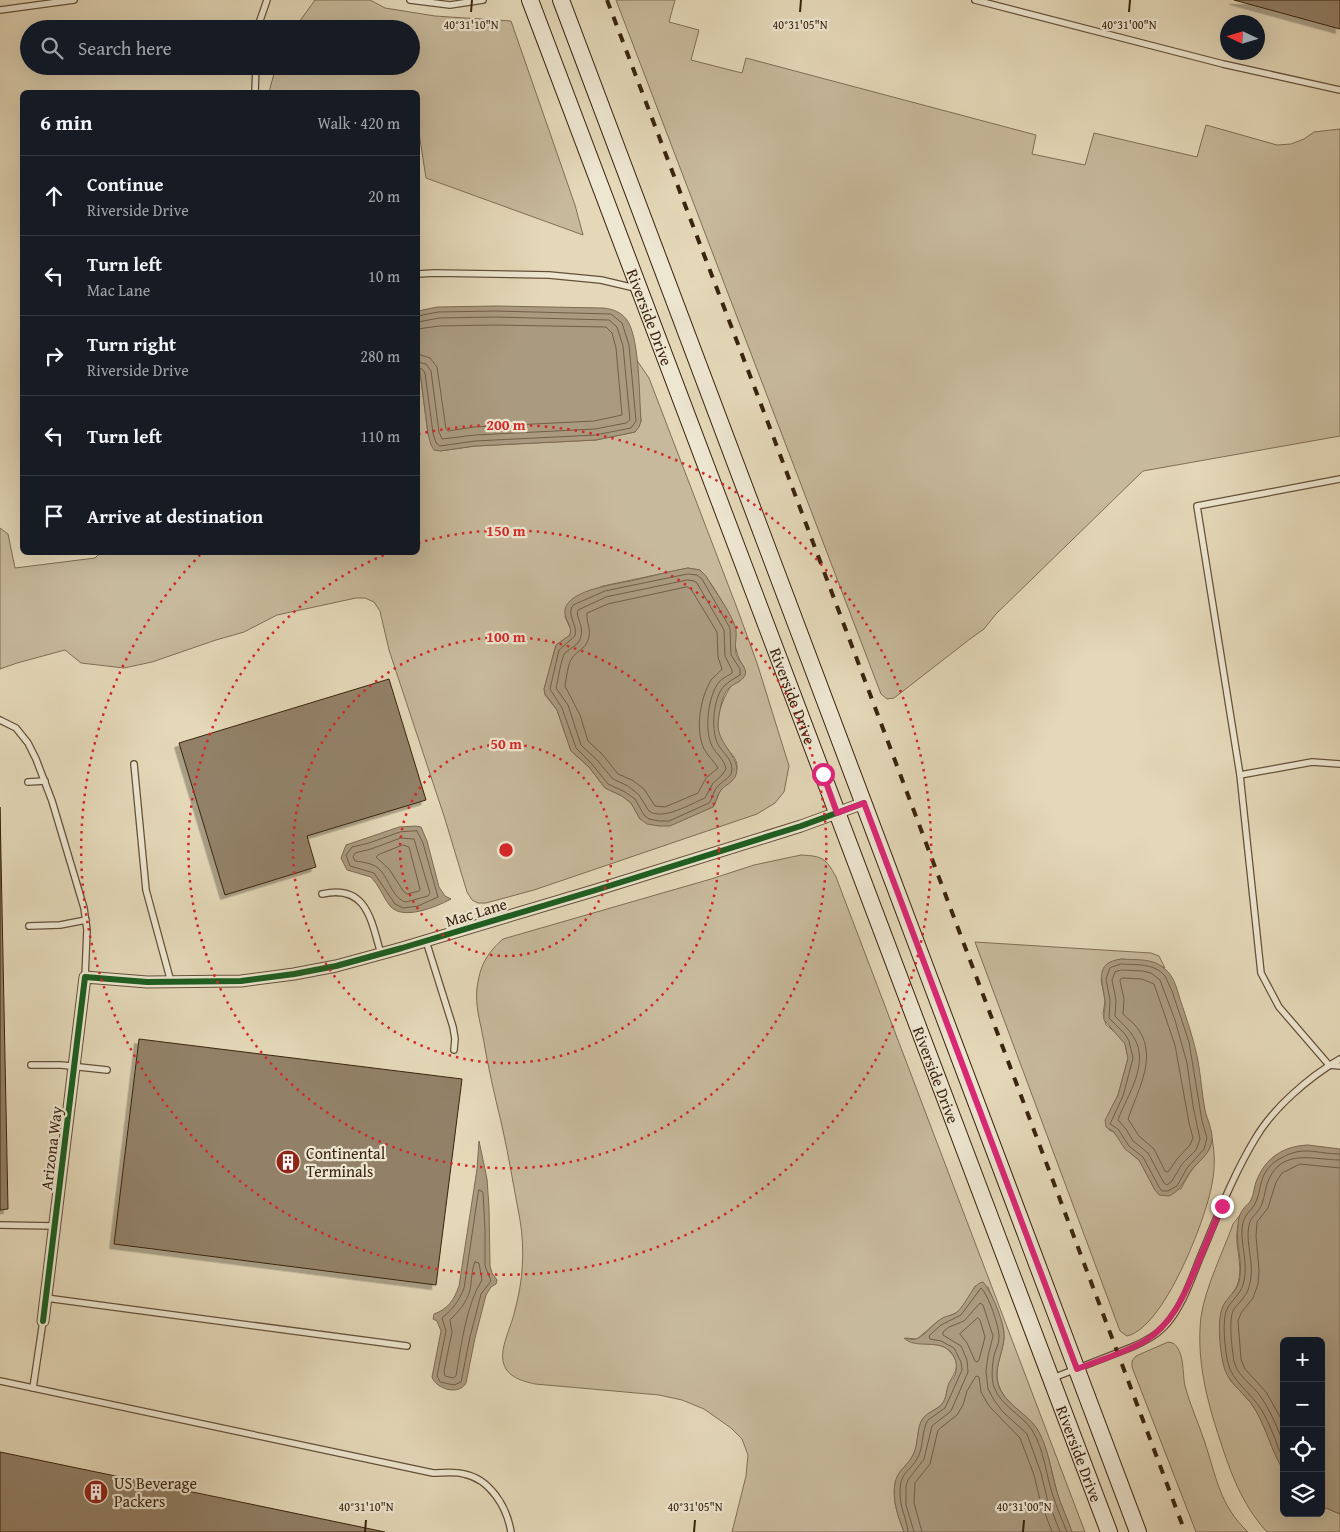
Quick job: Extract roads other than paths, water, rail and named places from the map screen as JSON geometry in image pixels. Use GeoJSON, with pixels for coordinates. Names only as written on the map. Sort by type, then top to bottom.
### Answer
{"type":"FeatureCollection","features":[{"type":"Feature","properties":{"kind":"main road","name":"Riverside Drive"},"geometry":{"type":"LineString","coordinates":[[530,0],[1109,1532]]}},
{"type":"Feature","properties":{"kind":"main road","name":"Riverside Drive"},"geometry":{"type":"LineString","coordinates":[[561,0],[1138,1532]]}},
{"type":"Feature","properties":{"kind":"street","name":"Mac Lane"},"geometry":{"type":"LineString","coordinates":[[86,977],[125,981],[241,981],[336,966],[606,887],[864,803]]}},
{"type":"Feature","properties":{"kind":"street","name":"Arizona Way"},"geometry":{"type":"LineString","coordinates":[[43,1322],[86,977]]}},
{"type":"Feature","properties":{"kind":"lane"},"geometry":{"type":"LineString","coordinates":[[0,10],[74,0]]}},
{"type":"Feature","properties":{"kind":"lane"},"geometry":{"type":"LineString","coordinates":[[260,20],[267,0]]}},
{"type":"Feature","properties":{"kind":"lane"},"geometry":{"type":"LineString","coordinates":[[410,0],[450,5],[483,0]]}},
{"type":"Feature","properties":{"kind":"lane"},"geometry":{"type":"LineString","coordinates":[[975,0],[1223,64],[1340,90]]}},
{"type":"Feature","properties":{"kind":"lane"},"geometry":{"type":"LineString","coordinates":[[255,90],[256,75]]}},
{"type":"Feature","properties":{"kind":"lane"},"geometry":{"type":"LineString","coordinates":[[420,274],[549,276],[601,280],[640,289]]}},
{"type":"Feature","properties":{"kind":"lane"},"geometry":{"type":"LineString","coordinates":[[1340,479],[1197,506],[1240,775],[1261,972],[1279,1007],[1329,1066],[1340,1066]]}},
{"type":"Feature","properties":{"kind":"lane"},"geometry":{"type":"LineString","coordinates":[[0,720],[22,734],[32,750],[45,781],[82,897],[86,920],[86,977]]}},
{"type":"Feature","properties":{"kind":"lane"},"geometry":{"type":"LineString","coordinates":[[1240,775],[1312,762],[1340,764]]}},
{"type":"Feature","properties":{"kind":"lane"},"geometry":{"type":"LineString","coordinates":[[134,764],[146,890],[171,982]]}},
{"type":"Feature","properties":{"kind":"lane"},"geometry":{"type":"LineString","coordinates":[[28,782],[45,781]]}},
{"type":"Feature","properties":{"kind":"lane"},"geometry":{"type":"LineString","coordinates":[[322,894],[346,893],[353,896],[366,907],[381,954]]}},
{"type":"Feature","properties":{"kind":"lane"},"geometry":{"type":"LineString","coordinates":[[29,926],[60,925],[86,920]]}},
{"type":"Feature","properties":{"kind":"lane"},"geometry":{"type":"LineString","coordinates":[[426,941],[453,1027],[454,1050]]}},
{"type":"Feature","properties":{"kind":"lane"},"geometry":{"type":"LineString","coordinates":[[1051,1379],[1145,1341],[1163,1328],[1170,1320],[1186,1292],[1222,1206],[1254,1140],[1268,1120],[1284,1103],[1329,1066],[1340,1060]]}},
{"type":"Feature","properties":{"kind":"lane"},"geometry":{"type":"LineString","coordinates":[[30,1065],[74,1066],[107,1070]]}},
{"type":"Feature","properties":{"kind":"lane"},"geometry":{"type":"LineString","coordinates":[[0,1225],[55,1226]]}},
{"type":"Feature","properties":{"kind":"lane"},"geometry":{"type":"LineString","coordinates":[[46,1298],[407,1346]]}},
{"type":"Feature","properties":{"kind":"lane","name":"Arizona Way"},"geometry":{"type":"LineString","coordinates":[[33,1388],[43,1322]]}},
{"type":"Feature","properties":{"kind":"lane"},"geometry":{"type":"LineString","coordinates":[[0,1381],[433,1473],[464,1473],[482,1483],[494,1493],[503,1506],[511,1532]]}},
{"type":"Feature","properties":{"kind":"water"},"geometry":{"type":"Polygon","coordinates":[[[437,307],[603,308],[619,313],[627,320],[631,329],[637,354],[641,421],[639,427],[635,432],[596,440],[434,450],[428,434],[420,372],[420,311],[437,307]]]}},
{"type":"Feature","properties":{"kind":"water"},"geometry":{"type":"Polygon","coordinates":[[[688,568],[700,570],[706,576],[729,613],[736,629],[736,653],[745,674],[743,679],[726,691],[721,705],[718,725],[722,739],[734,758],[737,771],[734,779],[720,792],[713,807],[670,826],[659,826],[647,824],[640,819],[631,803],[622,796],[605,788],[589,767],[571,751],[557,710],[545,694],[544,689],[556,645],[570,635],[571,631],[565,616],[565,609],[569,602],[585,592],[596,588],[688,568]]]}},
{"type":"Feature","properties":{"kind":"water"},"geometry":{"type":"Polygon","coordinates":[[[399,827],[421,827],[427,841],[439,887],[445,896],[451,899],[429,909],[403,912],[390,906],[371,877],[347,870],[341,858],[346,845],[399,827]]]}},
{"type":"Feature","properties":{"kind":"water"},"geometry":{"type":"Polygon","coordinates":[[[1121,959],[1144,960],[1156,963],[1161,965],[1171,975],[1188,1022],[1198,1061],[1205,1110],[1211,1129],[1211,1145],[1207,1154],[1191,1171],[1180,1188],[1169,1196],[1159,1195],[1139,1160],[1125,1149],[1114,1132],[1106,1127],[1105,1120],[1118,1095],[1128,1058],[1125,1044],[1104,1020],[1105,1003],[1102,974],[1103,968],[1107,964],[1121,959]]]}},
{"type":"Feature","properties":{"kind":"water"},"geometry":{"type":"Polygon","coordinates":[[[479,1141],[487,1179],[490,1266],[497,1280],[496,1284],[491,1287],[486,1295],[466,1383],[463,1387],[453,1390],[438,1385],[432,1377],[441,1331],[437,1321],[433,1319],[434,1314],[450,1303],[459,1286],[477,1169],[479,1141]]]}},
{"type":"Feature","properties":{"kind":"water"},"geometry":{"type":"Polygon","coordinates":[[[1308,1145],[1340,1149],[1340,1514],[1325,1508],[1325,1337],[1280,1337],[1280,1465],[1256,1411],[1227,1375],[1220,1342],[1219,1325],[1222,1310],[1239,1282],[1240,1261],[1237,1233],[1240,1214],[1251,1200],[1255,1184],[1264,1166],[1283,1151],[1308,1145]]]}},
{"type":"Feature","properties":{"kind":"water"},"geometry":{"type":"Polygon","coordinates":[[[983,1282],[998,1309],[1003,1326],[1004,1339],[998,1367],[998,1384],[1004,1397],[1036,1427],[1040,1434],[1072,1532],[904,1532],[895,1502],[894,1489],[896,1478],[913,1455],[923,1418],[944,1402],[949,1383],[955,1374],[956,1361],[951,1352],[946,1348],[915,1343],[904,1338],[916,1339],[941,1319],[956,1313],[976,1286],[983,1282]]]}},
{"type":"Feature","properties":{"kind":"railway"},"geometry":{"type":"LineString","coordinates":[[607,0],[1185,1532]]}},
{"type":"Feature","properties":{"kind":"place","name":"Continental Terminals"},"geometry":{"type":"Point","coordinates":[288,1162]}},
{"type":"Feature","properties":{"kind":"place","name":"US Beverage Packers"},"geometry":{"type":"Point","coordinates":[96,1492]}}]}
